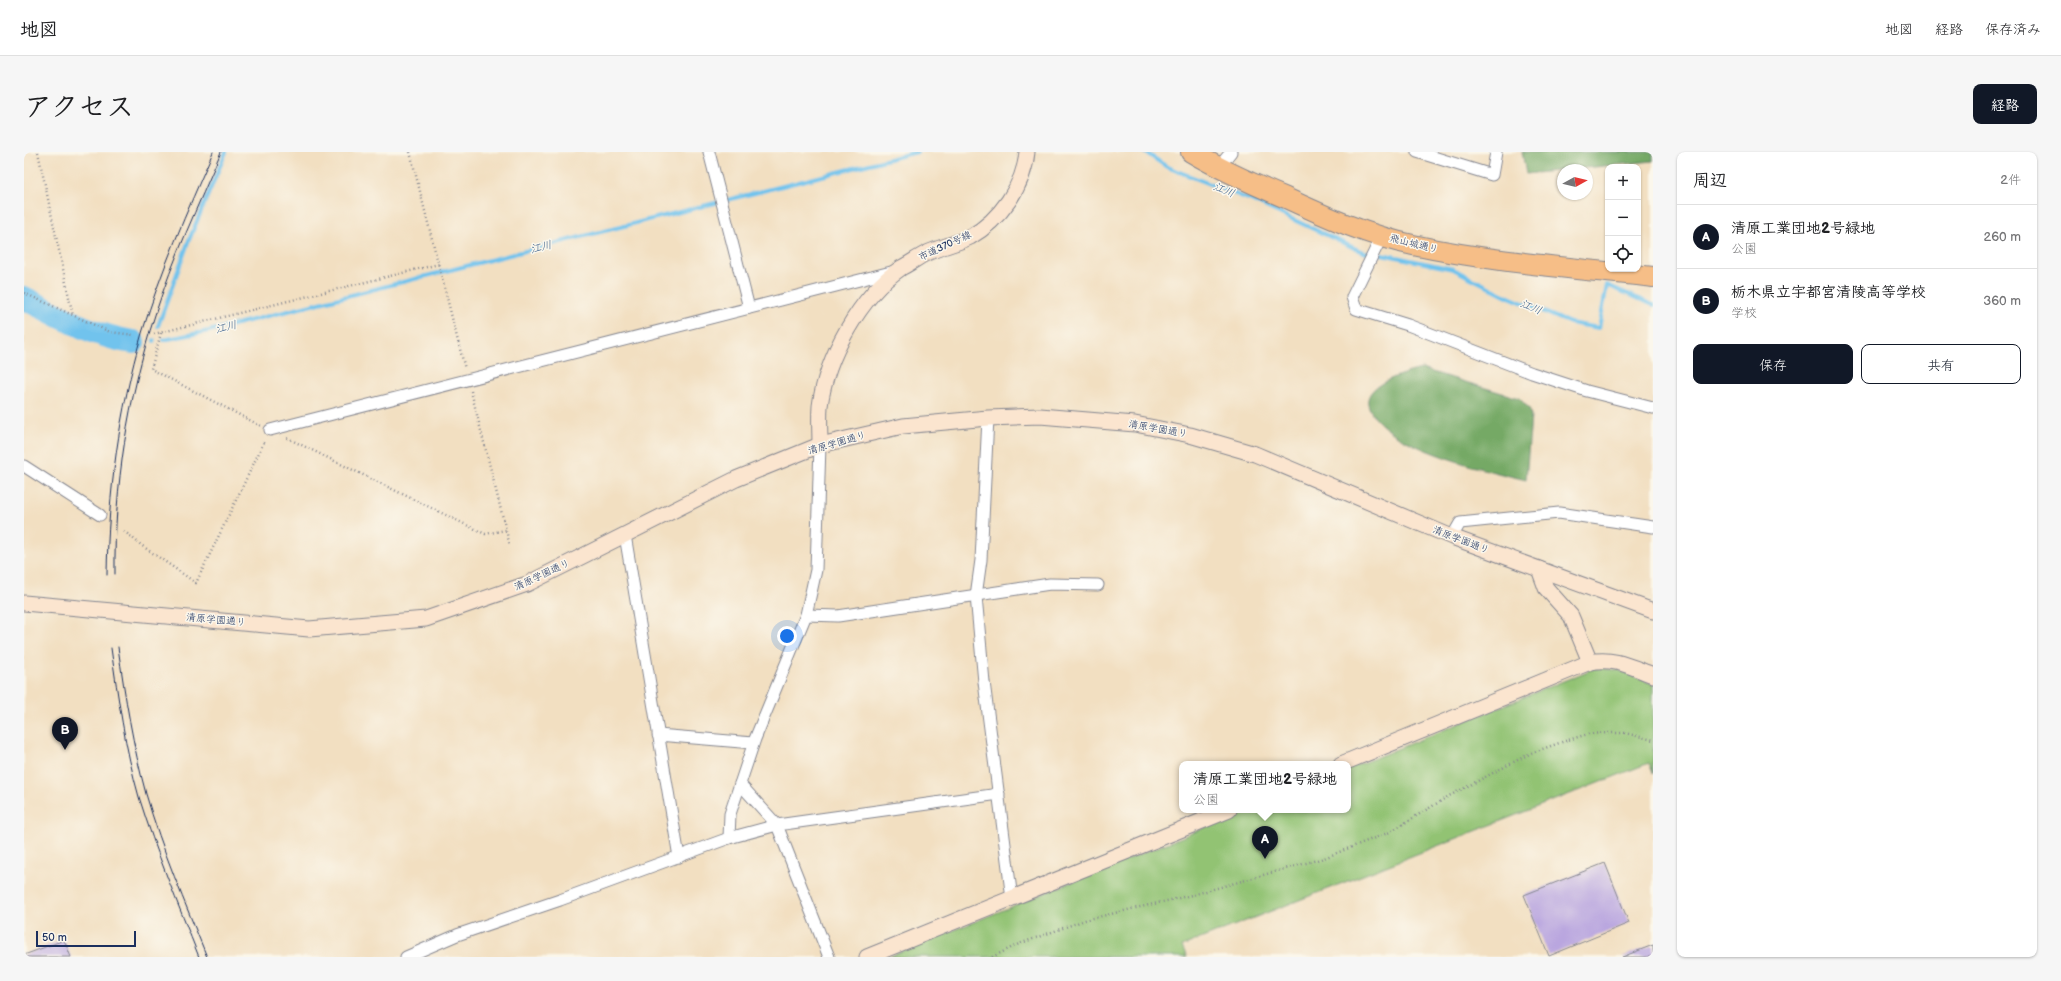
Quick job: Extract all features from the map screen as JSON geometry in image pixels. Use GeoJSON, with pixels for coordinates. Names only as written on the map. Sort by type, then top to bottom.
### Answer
{"type":"FeatureCollection","features":[{"type":"Feature","properties":{"kind":"highway","name":"飛山城通り"},"geometry":{"type":"LineString","coordinates":[[1191,152],[1218,168],[1324,215],[1412,245],[1484,257],[1653,277]]}},
{"type":"Feature","properties":{"kind":"street"},"geometry":{"type":"LineString","coordinates":[[709,152],[749,308]]}},
{"type":"Feature","properties":{"kind":"street","name":"市道370号線"},"geometry":{"type":"LineString","coordinates":[[820,445],[820,406],[828,372],[842,340],[858,313],[878,289],[900,269],[925,254],[970,236],[995,217],[1013,194],[1026,168],[1027,152]]}},
{"type":"Feature","properties":{"kind":"street"},"geometry":{"type":"LineString","coordinates":[[1218,168],[1231,152]]}},
{"type":"Feature","properties":{"kind":"street"},"geometry":{"type":"LineString","coordinates":[[1422,153],[1492,175],[1496,152]]}},
{"type":"Feature","properties":{"kind":"street"},"geometry":{"type":"LineString","coordinates":[[1382,236],[1352,297],[1356,308],[1408,325],[1532,373],[1587,391],[1653,408]]}},
{"type":"Feature","properties":{"kind":"street"},"geometry":{"type":"LineString","coordinates":[[270,430],[900,269]]}},
{"type":"Feature","properties":{"kind":"street","name":"清原学園通り"},"geometry":{"type":"LineString","coordinates":[[24,603],[309,629],[426,619],[527,584],[736,478],[820,445],[903,426],[988,418],[1040,416],[1135,424],[1190,435],[1255,454],[1283,464],[1452,537],[1653,611]]}},
{"type":"Feature","properties":{"kind":"street"},"geometry":{"type":"LineString","coordinates":[[988,418],[981,560],[976,596],[984,682],[1012,899]]}},
{"type":"Feature","properties":{"kind":"street"},"geometry":{"type":"LineString","coordinates":[[729,838],[730,814],[754,743],[806,615],[816,570],[820,445]]}},
{"type":"Feature","properties":{"kind":"street"},"geometry":{"type":"LineString","coordinates":[[24,466],[100,515]]}},
{"type":"Feature","properties":{"kind":"street"},"geometry":{"type":"LineString","coordinates":[[1452,537],[1460,523],[1559,513],[1653,527]]}},
{"type":"Feature","properties":{"kind":"street"},"geometry":{"type":"LineString","coordinates":[[625,535],[679,857]]}},
{"type":"Feature","properties":{"kind":"street"},"geometry":{"type":"LineString","coordinates":[[1539,569],[1546,588],[1571,616],[1590,662]]}},
{"type":"Feature","properties":{"kind":"street"},"geometry":{"type":"LineString","coordinates":[[806,615],[838,616],[1050,584],[1098,585]]}},
{"type":"Feature","properties":{"kind":"street"},"geometry":{"type":"LineString","coordinates":[[1348,761],[1590,662],[1603,659],[1616,661],[1653,675]]}},
{"type":"Feature","properties":{"kind":"street"},"geometry":{"type":"LineString","coordinates":[[658,735],[754,743]]}},
{"type":"Feature","properties":{"kind":"street"},"geometry":{"type":"LineString","coordinates":[[740,784],[777,825],[829,957]]}},
{"type":"Feature","properties":{"kind":"street"},"geometry":{"type":"LineString","coordinates":[[406,957],[457,935],[729,838],[777,825],[999,794]]}},
{"type":"Feature","properties":{"kind":"street"},"geometry":{"type":"LineString","coordinates":[[867,957],[1222,813]]}},
{"type":"Feature","properties":{"kind":"path"},"geometry":{"type":"LineString","coordinates":[[38,152],[72,316]]}},
{"type":"Feature","properties":{"kind":"path"},"geometry":{"type":"LineString","coordinates":[[410,152],[510,546]]}},
{"type":"Feature","properties":{"kind":"path"},"geometry":{"type":"LineString","coordinates":[[154,334],[439,264]]}},
{"type":"Feature","properties":{"kind":"path"},"geometry":{"type":"LineString","coordinates":[[24,293],[110,332],[135,335]]}},
{"type":"Feature","properties":{"kind":"path"},"geometry":{"type":"LineString","coordinates":[[161,333],[151,369],[270,430],[485,534],[506,530]]}},
{"type":"Feature","properties":{"kind":"path"},"geometry":{"type":"LineString","coordinates":[[124,531],[141,545],[196,583],[270,430]]}},
{"type":"Feature","properties":{"kind":"path"},"geometry":{"type":"LineString","coordinates":[[992,957],[1019,944],[1085,920],[1192,895],[1324,858],[1390,832],[1449,796],[1531,753],[1565,741],[1588,734],[1609,733],[1625,733],[1653,740]]}},
{"type":"Feature","properties":{"kind":"green space"},"geometry":{"type":"Polygon","coordinates":[[[1522,152],[1653,152],[1653,161],[1605,164],[1605,166],[1593,167],[1593,164],[1557,164],[1557,171],[1526,174],[1522,152]]]}},
{"type":"Feature","properties":{"kind":"green space"},"geometry":{"type":"Polygon","coordinates":[[[1422,369],[1519,398],[1529,408],[1531,416],[1526,480],[1462,463],[1437,454],[1413,444],[1392,432],[1376,419],[1368,404],[1369,397],[1373,391],[1379,385],[1388,380],[1422,369]]]}},
{"type":"Feature","properties":{"kind":"green space"},"geometry":{"type":"Polygon","coordinates":[[[1595,668],[1618,670],[1653,684],[1653,773],[1649,763],[1182,946],[1187,957],[888,957],[1241,813],[1351,813],[1351,768],[1595,668]]]}},
{"type":"Feature","properties":{"kind":"building"},"geometry":{"type":"Polygon","coordinates":[[[1605,863],[1629,923],[1549,956],[1524,895],[1605,863]]]}},
{"type":"Feature","properties":{"kind":"building"},"geometry":{"type":"Polygon","coordinates":[[[64,940],[71,957],[24,957],[24,955],[64,940]]]}},
{"type":"Feature","properties":{"kind":"building"},"geometry":{"type":"Polygon","coordinates":[[[1653,945],[1653,957],[1622,957],[1653,945]]]}},
{"type":"Feature","properties":{"kind":"waterway"},"geometry":{"type":"LineString","coordinates":[[158,326],[189,240],[226,152]]}},
{"type":"Feature","properties":{"kind":"waterway","name":"江川"},"geometry":{"type":"LineString","coordinates":[[163,340],[209,331],[917,152]]}},
{"type":"Feature","properties":{"kind":"waterway","name":"江川"},"geometry":{"type":"LineString","coordinates":[[1145,152],[1167,167],[1253,201],[1365,253],[1371,252]]}},
{"type":"Feature","properties":{"kind":"waterway","name":"江川"},"geometry":{"type":"LineString","coordinates":[[1377,253],[1453,269],[1509,297],[1570,323],[1599,328],[1607,285],[1653,305]]}},
{"type":"Feature","properties":{"kind":"waterway","name":"江川"},"geometry":{"type":"LineString","coordinates":[[24,298],[90,330],[133,342]]}},
{"type":"Feature","properties":{"kind":"tram line"},"geometry":{"type":"LineString","coordinates":[[107,575],[112,483],[121,423],[134,363],[149,310],[166,264],[213,152]]}},
{"type":"Feature","properties":{"kind":"tram line"},"geometry":{"type":"LineString","coordinates":[[115,574],[117,508],[124,443],[145,346],[186,233],[221,152]]}},
{"type":"Feature","properties":{"kind":"tram line"},"geometry":{"type":"LineString","coordinates":[[118,647],[137,758],[152,815],[182,896],[207,957]]}},
{"type":"Feature","properties":{"kind":"tram line"},"geometry":{"type":"LineString","coordinates":[[111,648],[126,742],[139,797],[160,858],[199,957]]}},
{"type":"Feature","properties":{"kind":"place","name":"栃木県立宇都宮清陵高等学校"},"geometry":{"type":"Point","coordinates":[65,750]}},
{"type":"Feature","properties":{"kind":"place","name":"清原工業団地2号緑地"},"geometry":{"type":"Point","coordinates":[1265,859]}}]}
